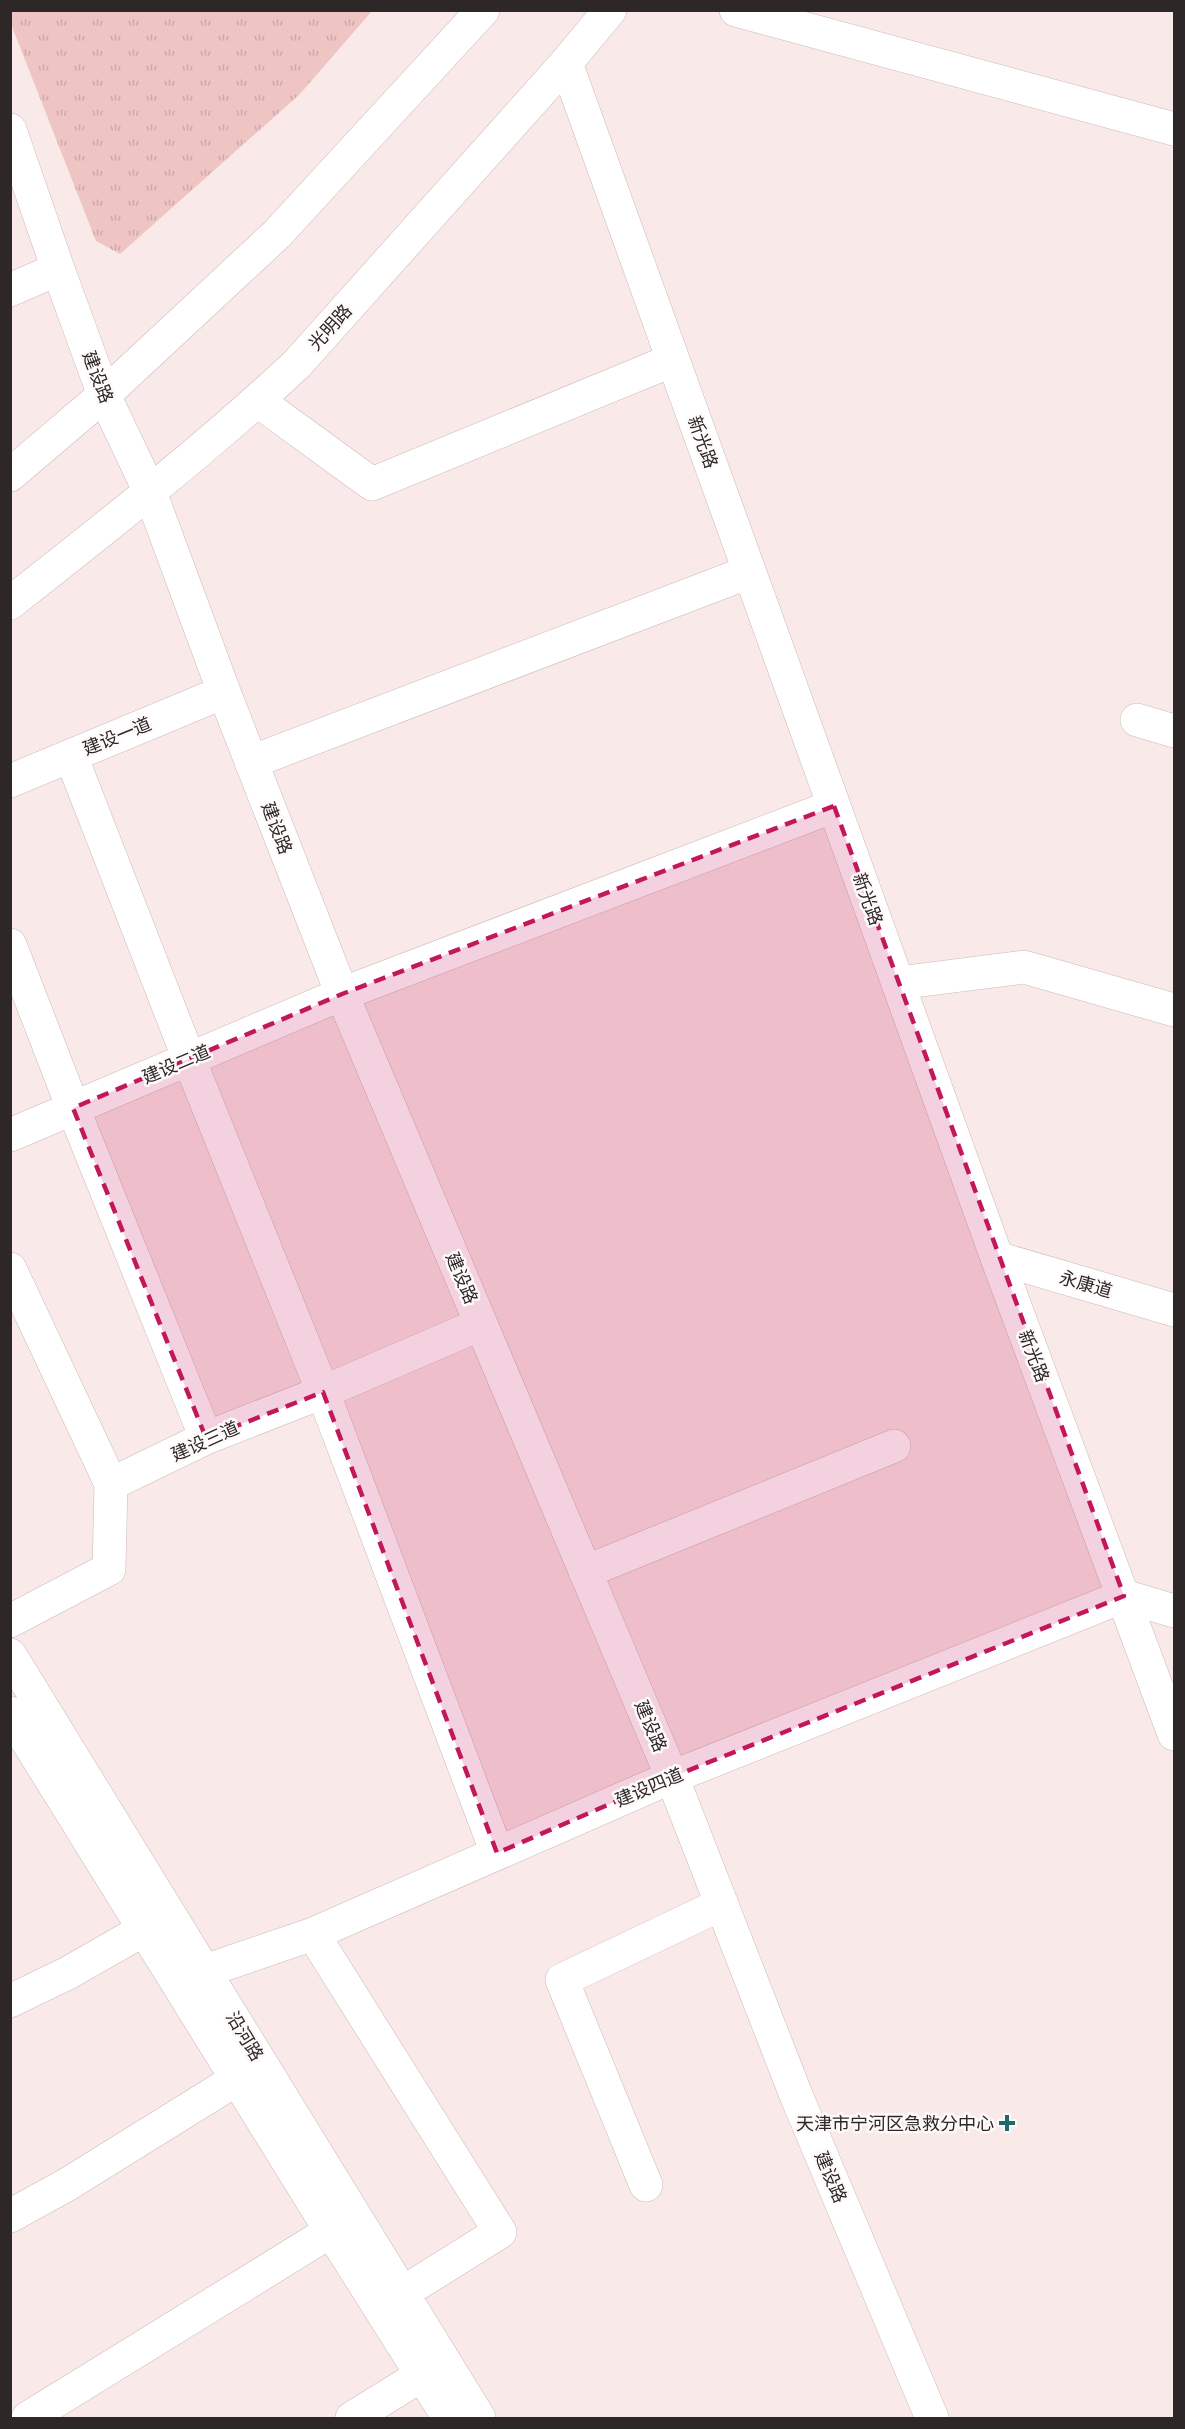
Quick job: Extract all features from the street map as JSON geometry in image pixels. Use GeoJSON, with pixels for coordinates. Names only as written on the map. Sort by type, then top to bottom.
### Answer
{"type":"FeatureCollection","features":[{"type":"Feature","properties":{"kind":"street"},"geometry":{"type":"LineString","coordinates":[[10,475],[104,395],[277,234],[483,10]]}},
{"type":"Feature","properties":{"kind":"street","name":"光明路"},"geometry":{"type":"LineString","coordinates":[[10,603],[150,492],[297,364],[566,63],[610,10]]}},
{"type":"Feature","properties":{"kind":"street"},"geometry":{"type":"LineString","coordinates":[[736,10],[1174,129]]}},
{"type":"Feature","properties":{"kind":"street","name":"新光路"},"geometry":{"type":"LineString","coordinates":[[566,63],[997,1258],[1174,1734]]}},
{"type":"Feature","properties":{"kind":"street","name":"建设路"},"geometry":{"type":"LineString","coordinates":[[10,130],[104,395],[150,492],[224,692],[342,994],[672,1777],[796,2095],[932,2418]]}},
{"type":"Feature","properties":{"kind":"street"},"geometry":{"type":"LineString","coordinates":[[10,290],[58,269]]}},
{"type":"Feature","properties":{"kind":"street"},"geometry":{"type":"LineString","coordinates":[[258,400],[372,484],[674,360]]}},
{"type":"Feature","properties":{"kind":"street"},"geometry":{"type":"LineString","coordinates":[[251,762],[749,572]]}},
{"type":"Feature","properties":{"kind":"street","name":"建设一道"},"geometry":{"type":"LineString","coordinates":[[10,781],[224,692]]}},
{"type":"Feature","properties":{"kind":"street"},"geometry":{"type":"LineString","coordinates":[[1137,720],[1174,731]]}},
{"type":"Feature","properties":{"kind":"street"},"geometry":{"type":"LineString","coordinates":[[71,756],[189,1059],[323,1392],[497,1853]]}},
{"type":"Feature","properties":{"kind":"street","name":"建设二道"},"geometry":{"type":"LineString","coordinates":[[10,1135],[342,994],[834,806]]}},
{"type":"Feature","properties":{"kind":"street"},"geometry":{"type":"LineString","coordinates":[[10,945],[206,1438]]}},
{"type":"Feature","properties":{"kind":"street"},"geometry":{"type":"LineString","coordinates":[[898,983],[1024,967],[1174,1010]]}},
{"type":"Feature","properties":{"kind":"street","name":"永康道"},"geometry":{"type":"LineString","coordinates":[[997,1258],[1174,1310]]}},
{"type":"Feature","properties":{"kind":"street"},"geometry":{"type":"LineString","coordinates":[[10,1269],[111,1484],[108,1569],[10,1621]]}},
{"type":"Feature","properties":{"kind":"street","name":"建设三道"},"geometry":{"type":"LineString","coordinates":[[111,1484],[206,1438],[323,1392],[481,1324]]}},
{"type":"Feature","properties":{"kind":"street"},"geometry":{"type":"LineString","coordinates":[[585,1572],[894,1446]]}},
{"type":"Feature","properties":{"kind":"street"},"geometry":{"type":"LineString","coordinates":[[1124,1596],[1174,1611]]}},
{"type":"Feature","properties":{"kind":"street","name":"建设四道"},"geometry":{"type":"LineString","coordinates":[[191,1976],[313,1934],[672,1777],[1124,1596]]}},
{"type":"Feature","properties":{"kind":"street","name":"沿河路"},"geometry":{"type":"LineString","coordinates":[[10,1655],[25,1728],[145,1929],[191,1976],[237,2079],[331,2231],[390,2300],[479,2418]]}},
{"type":"Feature","properties":{"kind":"street","name":"沿河路"},"geometry":{"type":"LineString","coordinates":[[25,1728],[191,1976],[390,2300],[422,2375],[449,2418]]}},
{"type":"Feature","properties":{"kind":"street"},"geometry":{"type":"LineString","coordinates":[[646,2185],[562,1980],[722,1904]]}},
{"type":"Feature","properties":{"kind":"street"},"geometry":{"type":"LineString","coordinates":[[10,2001],[68,1973],[145,1929]]}},
{"type":"Feature","properties":{"kind":"street"},"geometry":{"type":"LineString","coordinates":[[313,1934],[500,2232],[390,2300]]}},
{"type":"Feature","properties":{"kind":"street"},"geometry":{"type":"LineString","coordinates":[[10,2216],[87,2173],[237,2079]]}},
{"type":"Feature","properties":{"kind":"street"},"geometry":{"type":"LineString","coordinates":[[28,2418],[331,2231]]}},
{"type":"Feature","properties":{"kind":"street"},"geometry":{"type":"LineString","coordinates":[[352,2418],[422,2375]]}},
{"type":"Feature","properties":{"kind":"highlighted area"},"geometry":{"type":"Polygon","coordinates":[[[834,806],[1124,1596],[672,1777],[497,1853],[323,1392],[206,1438],[73,1108],[342,994],[834,806]]]}},
{"type":"Feature","properties":{"kind":"green space"},"geometry":{"type":"Polygon","coordinates":[[[11,10],[372,11],[300,94],[120,254],[96,241],[11,24],[11,10]]]}},
{"type":"Feature","properties":{"kind":"place","name":"天津市宁河区急救分中心"},"geometry":{"type":"Point","coordinates":[1007,2123]}}]}
